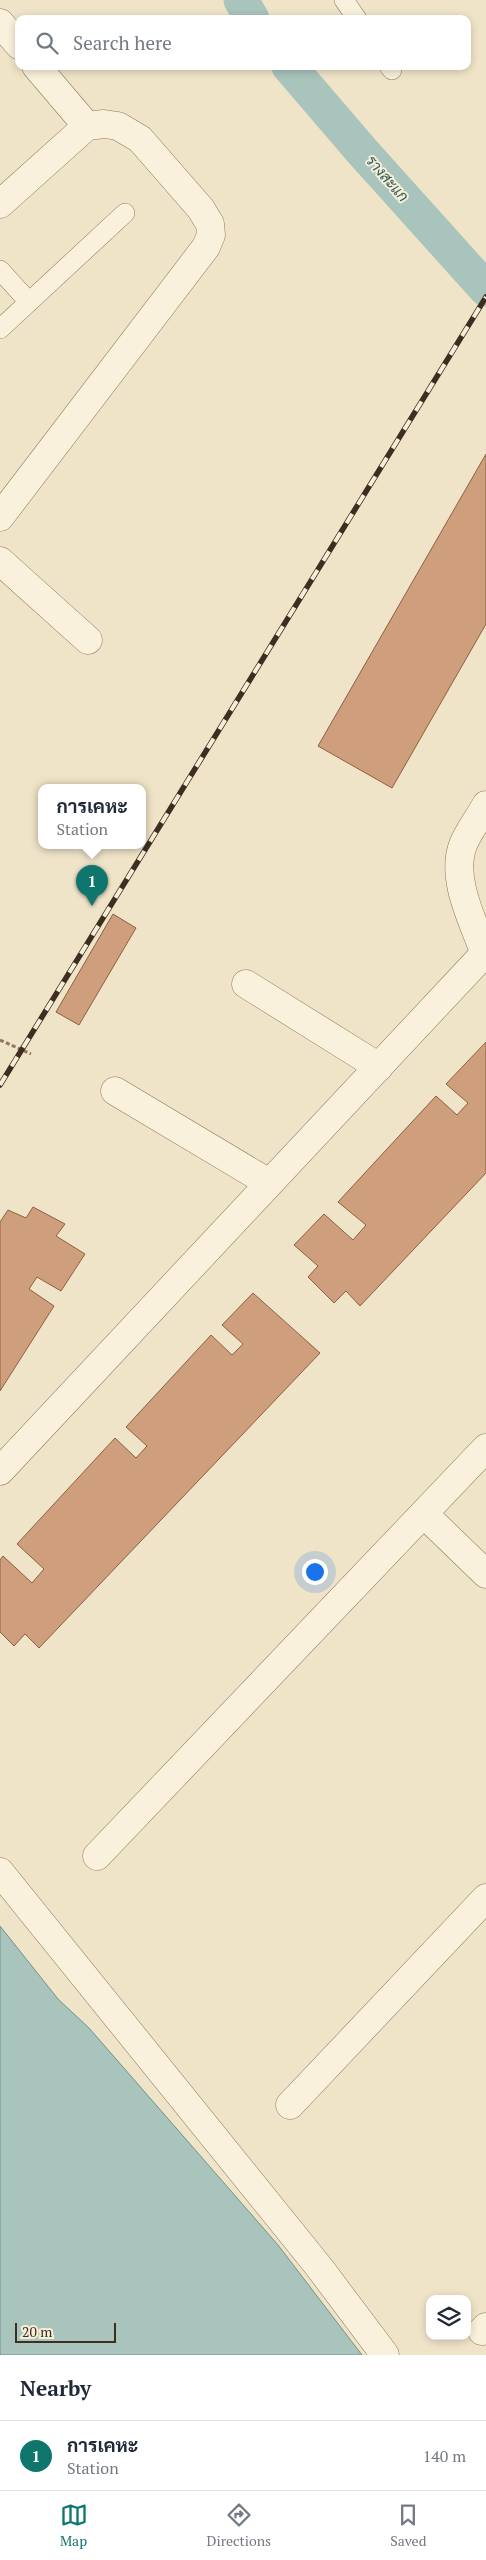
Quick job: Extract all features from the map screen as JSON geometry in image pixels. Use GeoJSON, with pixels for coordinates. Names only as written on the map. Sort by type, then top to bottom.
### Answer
{"type":"FeatureCollection","features":[{"type":"Feature","properties":{"kind":"street"},"geometry":{"type":"LineString","coordinates":[[0,23],[15,40]]}},
{"type":"Feature","properties":{"kind":"street"},"geometry":{"type":"LineString","coordinates":[[39,70],[87,126]]}},
{"type":"Feature","properties":{"kind":"street"},"geometry":{"type":"LineString","coordinates":[[0,204],[87,126],[104,124],[118,126],[140,138],[201,208],[210,224],[210,236],[206,247],[0,516]]}},
{"type":"Feature","properties":{"kind":"street"},"geometry":{"type":"LineString","coordinates":[[0,561],[88,640]]}},
{"type":"Feature","properties":{"kind":"street"},"geometry":{"type":"LineString","coordinates":[[0,1471],[485,953],[463,893],[459,868],[462,846],[486,805]]}},
{"type":"Feature","properties":{"kind":"street"},"geometry":{"type":"LineString","coordinates":[[246,984],[378,1067]]}},
{"type":"Feature","properties":{"kind":"street"},"geometry":{"type":"LineString","coordinates":[[115,1091],[270,1183]]}},
{"type":"Feature","properties":{"kind":"street"},"geometry":{"type":"LineString","coordinates":[[97,1856],[486,1448]]}},
{"type":"Feature","properties":{"kind":"street"},"geometry":{"type":"LineString","coordinates":[[424,1514],[486,1574]]}},
{"type":"Feature","properties":{"kind":"street"},"geometry":{"type":"LineString","coordinates":[[0,1872],[319,2267],[386,2355]]}},
{"type":"Feature","properties":{"kind":"street"},"geometry":{"type":"LineString","coordinates":[[290,2105],[486,1898]]}},
{"type":"Feature","properties":{"kind":"lane"},"geometry":{"type":"LineString","coordinates":[[344,0],[354,15]]}},
{"type":"Feature","properties":{"kind":"lane"},"geometry":{"type":"LineString","coordinates":[[0,329],[125,213]]}},
{"type":"Feature","properties":{"kind":"lane"},"geometry":{"type":"LineString","coordinates":[[0,270],[29,302]]}},
{"type":"Feature","properties":{"kind":"path"},"geometry":{"type":"LineString","coordinates":[[0,1040],[31,1054]]}},
{"type":"Feature","properties":{"kind":"water"},"geometry":{"type":"Polygon","coordinates":[[[0,1926],[58,1999],[89,2028],[278,2245],[362,2355],[0,2355],[0,1926]]]}},
{"type":"Feature","properties":{"kind":"building"},"geometry":{"type":"Polygon","coordinates":[[[486,454],[486,624],[392,788],[318,746],[486,454]]]}},
{"type":"Feature","properties":{"kind":"building"},"geometry":{"type":"Polygon","coordinates":[[[113,914],[136,928],[79,1025],[56,1012],[113,914]]]}},
{"type":"Feature","properties":{"kind":"building"},"geometry":{"type":"Polygon","coordinates":[[[486,1042],[486,1173],[360,1306],[346,1291],[334,1303],[308,1277],[318,1266],[294,1245],[324,1214],[353,1240],[366,1225],[338,1202],[436,1096],[457,1115],[468,1103],[446,1084],[486,1042]]]}},
{"type":"Feature","properties":{"kind":"building"},"geometry":{"type":"Polygon","coordinates":[[[33,1207],[65,1224],[56,1236],[85,1254],[61,1291],[37,1277],[29,1289],[54,1306],[0,1391],[0,1222],[8,1210],[26,1218],[33,1207]]]}},
{"type":"Feature","properties":{"kind":"building"},"geometry":{"type":"Polygon","coordinates":[[[253,1293],[320,1353],[39,1648],[25,1634],[14,1646],[0,1632],[0,1560],[3,1556],[32,1583],[44,1569],[17,1544],[115,1438],[136,1458],[147,1446],[126,1427],[211,1335],[232,1355],[243,1344],[222,1325],[253,1293]]]}},
{"type":"Feature","properties":{"kind":"waterway","name":"รางสะแก"},"geometry":{"type":"LineString","coordinates":[[241,0],[250,15]]}},
{"type":"Feature","properties":{"kind":"waterway","name":"รางสะแก"},"geometry":{"type":"LineString","coordinates":[[292,70],[361,150],[486,289]]}},
{"type":"Feature","properties":{"kind":"railway"},"geometry":{"type":"LineString","coordinates":[[146,848],[486,297]]}},
{"type":"Feature","properties":{"kind":"railway"},"geometry":{"type":"LineString","coordinates":[[0,1085],[146,849]]}},
{"type":"Feature","properties":{"kind":"place","name":"การเคหะ"},"geometry":{"type":"Point","coordinates":[92,906]}}]}
